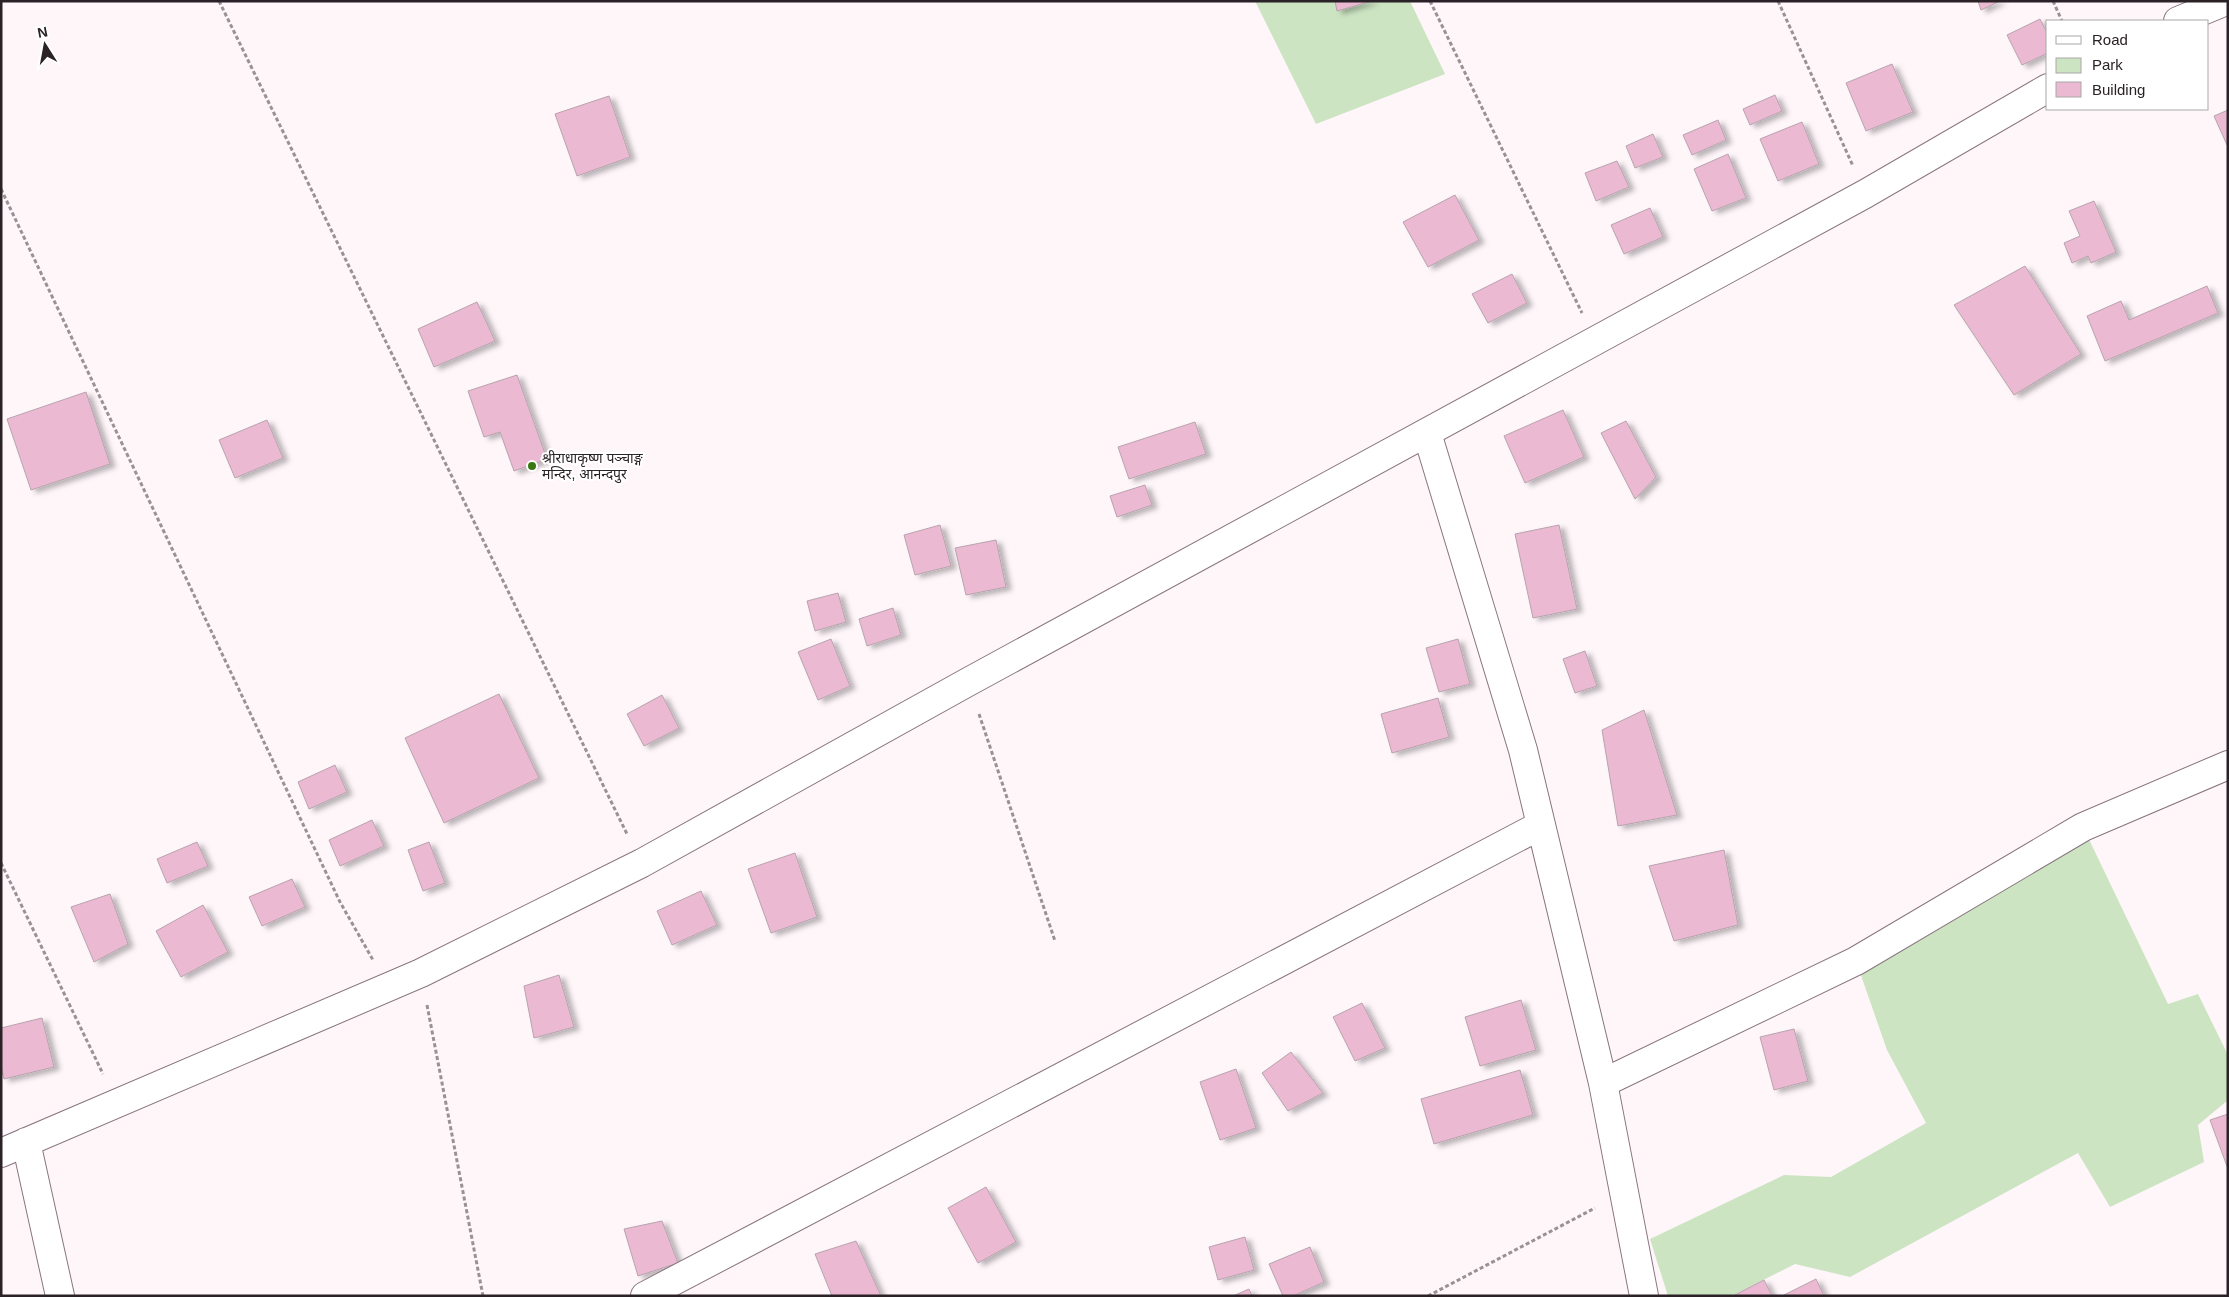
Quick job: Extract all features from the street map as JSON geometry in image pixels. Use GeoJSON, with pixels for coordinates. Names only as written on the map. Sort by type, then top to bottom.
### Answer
{"type":"FeatureCollection","features":[{"type":"Feature","properties":{"kind":"street"},"geometry":{"type":"LineString","coordinates":[[2180,20],[2226,1]]}},
{"type":"Feature","properties":{"kind":"street"},"geometry":{"type":"LineString","coordinates":[[1,1153],[421,973],[642,863],[968,682],[1866,194],[2046,89]]}},
{"type":"Feature","properties":{"kind":"street"},"geometry":{"type":"LineString","coordinates":[[1427,433],[1523,750],[1603,1084],[1644,1296]]}},
{"type":"Feature","properties":{"kind":"street"},"geometry":{"type":"LineString","coordinates":[[1603,1084],[1856,961],[2083,827],[2228,765]]}},
{"type":"Feature","properties":{"kind":"street"},"geometry":{"type":"LineString","coordinates":[[645,1296],[1541,825]]}},
{"type":"Feature","properties":{"kind":"street"},"geometry":{"type":"LineString","coordinates":[[26,1142],[60,1296]]}},
{"type":"Feature","properties":{"kind":"path"},"geometry":{"type":"LineString","coordinates":[[220,1],[642,863]]}},
{"type":"Feature","properties":{"kind":"path"},"geometry":{"type":"LineString","coordinates":[[1430,1],[1595,341]]}},
{"type":"Feature","properties":{"kind":"path"},"geometry":{"type":"LineString","coordinates":[[1778,1],[1866,194]]}},
{"type":"Feature","properties":{"kind":"path"},"geometry":{"type":"LineString","coordinates":[[2053,1],[2062,20]]}},
{"type":"Feature","properties":{"kind":"path"},"geometry":{"type":"LineString","coordinates":[[1,188],[340,902],[388,987]]}},
{"type":"Feature","properties":{"kind":"path"},"geometry":{"type":"LineString","coordinates":[[968,682],[1055,940]]}},
{"type":"Feature","properties":{"kind":"path"},"geometry":{"type":"LineString","coordinates":[[1,863],[118,1104]]}},
{"type":"Feature","properties":{"kind":"path"},"geometry":{"type":"LineString","coordinates":[[421,973],[482,1296]]}},
{"type":"Feature","properties":{"kind":"path"},"geometry":{"type":"LineString","coordinates":[[1428,1296],[1624,1193]]}},
{"type":"Feature","properties":{"kind":"green space"},"geometry":{"type":"Polygon","coordinates":[[[1255,1],[1410,1],[1445,74],[1316,124],[1255,1]]]}},
{"type":"Feature","properties":{"kind":"green space"},"geometry":{"type":"Polygon","coordinates":[[[2083,827],[2168,1004],[2198,994],[2228,1055],[2228,1100],[2198,1125],[2204,1162],[2110,1207],[2078,1153],[1850,1277],[1795,1264],[1732,1296],[1668,1296],[1650,1239],[1784,1175],[1831,1177],[1926,1123],[1887,1050],[1856,961],[2083,827]]]}},
{"type":"Feature","properties":{"kind":"building"},"geometry":{"type":"Polygon","coordinates":[[[1335,1],[1372,1],[1337,11],[1335,1]]]}},
{"type":"Feature","properties":{"kind":"building"},"geometry":{"type":"Polygon","coordinates":[[[1978,1],[2000,1],[1981,10],[1978,1]]]}},
{"type":"Feature","properties":{"kind":"building"},"geometry":{"type":"Polygon","coordinates":[[[2040,19],[2046,31],[2046,54],[2022,65],[2007,35],[2040,19]]]}},
{"type":"Feature","properties":{"kind":"building"},"geometry":{"type":"Polygon","coordinates":[[[1892,64],[1913,112],[1866,131],[1846,83],[1892,64]]]}},
{"type":"Feature","properties":{"kind":"building"},"geometry":{"type":"Polygon","coordinates":[[[1775,95],[1782,111],[1750,125],[1743,109],[1775,95]]]}},
{"type":"Feature","properties":{"kind":"building"},"geometry":{"type":"Polygon","coordinates":[[[609,96],[630,157],[577,176],[555,114],[609,96]]]}},
{"type":"Feature","properties":{"kind":"building"},"geometry":{"type":"Polygon","coordinates":[[[2228,110],[2228,144],[2227,145],[2214,116],[2228,110]]]}},
{"type":"Feature","properties":{"kind":"building"},"geometry":{"type":"Polygon","coordinates":[[[1718,120],[1726,140],[1692,155],[1683,135],[1718,120]]]}},
{"type":"Feature","properties":{"kind":"building"},"geometry":{"type":"Polygon","coordinates":[[[1802,122],[1819,164],[1778,181],[1760,139],[1802,122]]]}},
{"type":"Feature","properties":{"kind":"building"},"geometry":{"type":"Polygon","coordinates":[[[1653,134],[1663,157],[1635,168],[1626,146],[1653,134]]]}},
{"type":"Feature","properties":{"kind":"building"},"geometry":{"type":"Polygon","coordinates":[[[1728,154],[1746,198],[1712,211],[1694,169],[1728,154]]]}},
{"type":"Feature","properties":{"kind":"building"},"geometry":{"type":"Polygon","coordinates":[[[1617,161],[1629,187],[1596,201],[1585,173],[1617,161]]]}},
{"type":"Feature","properties":{"kind":"building"},"geometry":{"type":"Polygon","coordinates":[[[1455,195],[1479,240],[1428,267],[1403,222],[1455,195]]]}},
{"type":"Feature","properties":{"kind":"building"},"geometry":{"type":"Polygon","coordinates":[[[2094,201],[2116,252],[2091,263],[2088,256],[2072,263],[2064,243],[2080,236],[2069,211],[2094,201]]]}},
{"type":"Feature","properties":{"kind":"building"},"geometry":{"type":"Polygon","coordinates":[[[1650,208],[1663,237],[1624,254],[1611,225],[1650,208]]]}},
{"type":"Feature","properties":{"kind":"building"},"geometry":{"type":"Polygon","coordinates":[[[2025,266],[2081,354],[2014,395],[1954,305],[2025,266]]]}},
{"type":"Feature","properties":{"kind":"building"},"geometry":{"type":"Polygon","coordinates":[[[1512,274],[1527,303],[1488,323],[1472,294],[1512,274]]]}},
{"type":"Feature","properties":{"kind":"building"},"geometry":{"type":"Polygon","coordinates":[[[2207,286],[2218,313],[2105,361],[2087,316],[2121,301],[2129,320],[2207,286]]]}},
{"type":"Feature","properties":{"kind":"building"},"geometry":{"type":"Polygon","coordinates":[[[477,302],[495,341],[434,367],[418,329],[477,302]]]}},
{"type":"Feature","properties":{"kind":"building"},"geometry":{"type":"Polygon","coordinates":[[[517,375],[547,459],[514,471],[500,432],[484,437],[468,391],[517,375]]]}},
{"type":"Feature","properties":{"kind":"building"},"geometry":{"type":"Polygon","coordinates":[[[86,392],[110,464],[31,490],[7,419],[86,392]]]}},
{"type":"Feature","properties":{"kind":"building"},"geometry":{"type":"Polygon","coordinates":[[[1563,410],[1584,457],[1525,483],[1504,436],[1563,410]]]}},
{"type":"Feature","properties":{"kind":"building"},"geometry":{"type":"Polygon","coordinates":[[[267,420],[283,458],[235,478],[219,440],[267,420]]]}},
{"type":"Feature","properties":{"kind":"building"},"geometry":{"type":"Polygon","coordinates":[[[1626,421],[1656,477],[1635,499],[1601,433],[1626,421]]]}},
{"type":"Feature","properties":{"kind":"building"},"geometry":{"type":"Polygon","coordinates":[[[1195,422],[1206,454],[1129,479],[1118,447],[1195,422]]]}},
{"type":"Feature","properties":{"kind":"building"},"geometry":{"type":"Polygon","coordinates":[[[1145,485],[1152,505],[1117,517],[1110,496],[1145,485]]]}},
{"type":"Feature","properties":{"kind":"building"},"geometry":{"type":"Polygon","coordinates":[[[940,525],[951,566],[915,575],[904,535],[940,525]]]}},
{"type":"Feature","properties":{"kind":"building"},"geometry":{"type":"Polygon","coordinates":[[[1559,525],[1577,609],[1533,618],[1515,534],[1559,525]]]}},
{"type":"Feature","properties":{"kind":"building"},"geometry":{"type":"Polygon","coordinates":[[[996,540],[1006,587],[966,595],[955,548],[996,540]]]}},
{"type":"Feature","properties":{"kind":"building"},"geometry":{"type":"Polygon","coordinates":[[[838,593],[846,622],[815,631],[807,601],[838,593]]]}},
{"type":"Feature","properties":{"kind":"building"},"geometry":{"type":"Polygon","coordinates":[[[893,608],[901,635],[867,646],[859,619],[893,608]]]}},
{"type":"Feature","properties":{"kind":"building"},"geometry":{"type":"Polygon","coordinates":[[[831,639],[850,686],[818,700],[798,652],[831,639]]]}},
{"type":"Feature","properties":{"kind":"building"},"geometry":{"type":"Polygon","coordinates":[[[1458,639],[1470,684],[1439,692],[1426,648],[1458,639]]]}},
{"type":"Feature","properties":{"kind":"building"},"geometry":{"type":"Polygon","coordinates":[[[1585,651],[1597,686],[1575,693],[1563,659],[1585,651]]]}},
{"type":"Feature","properties":{"kind":"building"},"geometry":{"type":"Polygon","coordinates":[[[499,694],[539,778],[444,823],[405,738],[499,694]]]}},
{"type":"Feature","properties":{"kind":"building"},"geometry":{"type":"Polygon","coordinates":[[[662,695],[679,728],[644,746],[627,714],[662,695]]]}},
{"type":"Feature","properties":{"kind":"building"},"geometry":{"type":"Polygon","coordinates":[[[1438,698],[1449,737],[1392,753],[1381,714],[1438,698]]]}},
{"type":"Feature","properties":{"kind":"building"},"geometry":{"type":"Polygon","coordinates":[[[1644,710],[1677,815],[1618,826],[1602,730],[1644,710]]]}},
{"type":"Feature","properties":{"kind":"building"},"geometry":{"type":"Polygon","coordinates":[[[335,765],[347,792],[309,809],[298,782],[335,765]]]}},
{"type":"Feature","properties":{"kind":"building"},"geometry":{"type":"Polygon","coordinates":[[[372,820],[384,846],[340,866],[329,840],[372,820]]]}},
{"type":"Feature","properties":{"kind":"building"},"geometry":{"type":"Polygon","coordinates":[[[197,842],[208,866],[167,883],[157,859],[197,842]]]}},
{"type":"Feature","properties":{"kind":"building"},"geometry":{"type":"Polygon","coordinates":[[[429,842],[445,883],[423,891],[408,850],[429,842]]]}},
{"type":"Feature","properties":{"kind":"building"},"geometry":{"type":"Polygon","coordinates":[[[1724,850],[1738,925],[1674,941],[1649,866],[1724,850]]]}},
{"type":"Feature","properties":{"kind":"building"},"geometry":{"type":"Polygon","coordinates":[[[795,853],[817,917],[771,933],[748,869],[795,853]]]}},
{"type":"Feature","properties":{"kind":"building"},"geometry":{"type":"Polygon","coordinates":[[[292,879],[305,907],[262,926],[249,897],[292,879]]]}},
{"type":"Feature","properties":{"kind":"building"},"geometry":{"type":"Polygon","coordinates":[[[701,891],[717,925],[672,945],[657,911],[701,891]]]}},
{"type":"Feature","properties":{"kind":"building"},"geometry":{"type":"Polygon","coordinates":[[[110,894],[128,944],[94,962],[71,907],[110,894]]]}},
{"type":"Feature","properties":{"kind":"building"},"geometry":{"type":"Polygon","coordinates":[[[203,905],[228,952],[181,977],[156,931],[203,905]]]}},
{"type":"Feature","properties":{"kind":"building"},"geometry":{"type":"Polygon","coordinates":[[[559,975],[574,1027],[534,1038],[524,986],[559,975]]]}},
{"type":"Feature","properties":{"kind":"building"},"geometry":{"type":"Polygon","coordinates":[[[1521,1000],[1536,1050],[1480,1066],[1465,1017],[1521,1000]]]}},
{"type":"Feature","properties":{"kind":"building"},"geometry":{"type":"Polygon","coordinates":[[[1362,1003],[1385,1048],[1355,1061],[1333,1017],[1362,1003]]]}},
{"type":"Feature","properties":{"kind":"building"},"geometry":{"type":"Polygon","coordinates":[[[42,1018],[54,1067],[4,1079],[1,1067],[1,1028],[42,1018]]]}},
{"type":"Feature","properties":{"kind":"building"},"geometry":{"type":"Polygon","coordinates":[[[1794,1029],[1808,1081],[1774,1090],[1760,1037],[1794,1029]]]}},
{"type":"Feature","properties":{"kind":"building"},"geometry":{"type":"Polygon","coordinates":[[[1291,1052],[1323,1093],[1288,1111],[1262,1073],[1291,1052]]]}},
{"type":"Feature","properties":{"kind":"building"},"geometry":{"type":"Polygon","coordinates":[[[1236,1069],[1256,1128],[1220,1140],[1200,1082],[1236,1069]]]}},
{"type":"Feature","properties":{"kind":"building"},"geometry":{"type":"Polygon","coordinates":[[[1520,1070],[1533,1115],[1434,1144],[1421,1099],[1520,1070]]]}},
{"type":"Feature","properties":{"kind":"building"},"geometry":{"type":"Polygon","coordinates":[[[2228,1114],[2228,1169],[2210,1120],[2228,1114]]]}},
{"type":"Feature","properties":{"kind":"building"},"geometry":{"type":"Polygon","coordinates":[[[986,1187],[1016,1242],[978,1263],[948,1208],[986,1187]]]}},
{"type":"Feature","properties":{"kind":"building"},"geometry":{"type":"Polygon","coordinates":[[[662,1221],[678,1263],[638,1276],[624,1229],[662,1221]]]}},
{"type":"Feature","properties":{"kind":"building"},"geometry":{"type":"Polygon","coordinates":[[[1245,1237],[1254,1270],[1218,1280],[1209,1247],[1245,1237]]]}},
{"type":"Feature","properties":{"kind":"building"},"geometry":{"type":"Polygon","coordinates":[[[856,1241],[881,1296],[832,1296],[815,1254],[856,1241]]]}},
{"type":"Feature","properties":{"kind":"building"},"geometry":{"type":"Polygon","coordinates":[[[1310,1247],[1324,1282],[1293,1296],[1283,1296],[1269,1264],[1310,1247]]]}},
{"type":"Feature","properties":{"kind":"building"},"geometry":{"type":"Polygon","coordinates":[[[1816,1279],[1824,1296],[1782,1296],[1816,1279]]]}},
{"type":"Feature","properties":{"kind":"building"},"geometry":{"type":"Polygon","coordinates":[[[1764,1280],[1772,1296],[1733,1296],[1764,1280]]]}},
{"type":"Feature","properties":{"kind":"building"},"geometry":{"type":"Polygon","coordinates":[[[1249,1289],[1252,1296],[1233,1296],[1249,1289]]]}},
{"type":"Feature","properties":{"kind":"place","name":"श्रीराधाकृष्ण पञ्चाङ्ग मन्दिर, आनन्दपुर"},"geometry":{"type":"Point","coordinates":[532,466]}}]}
